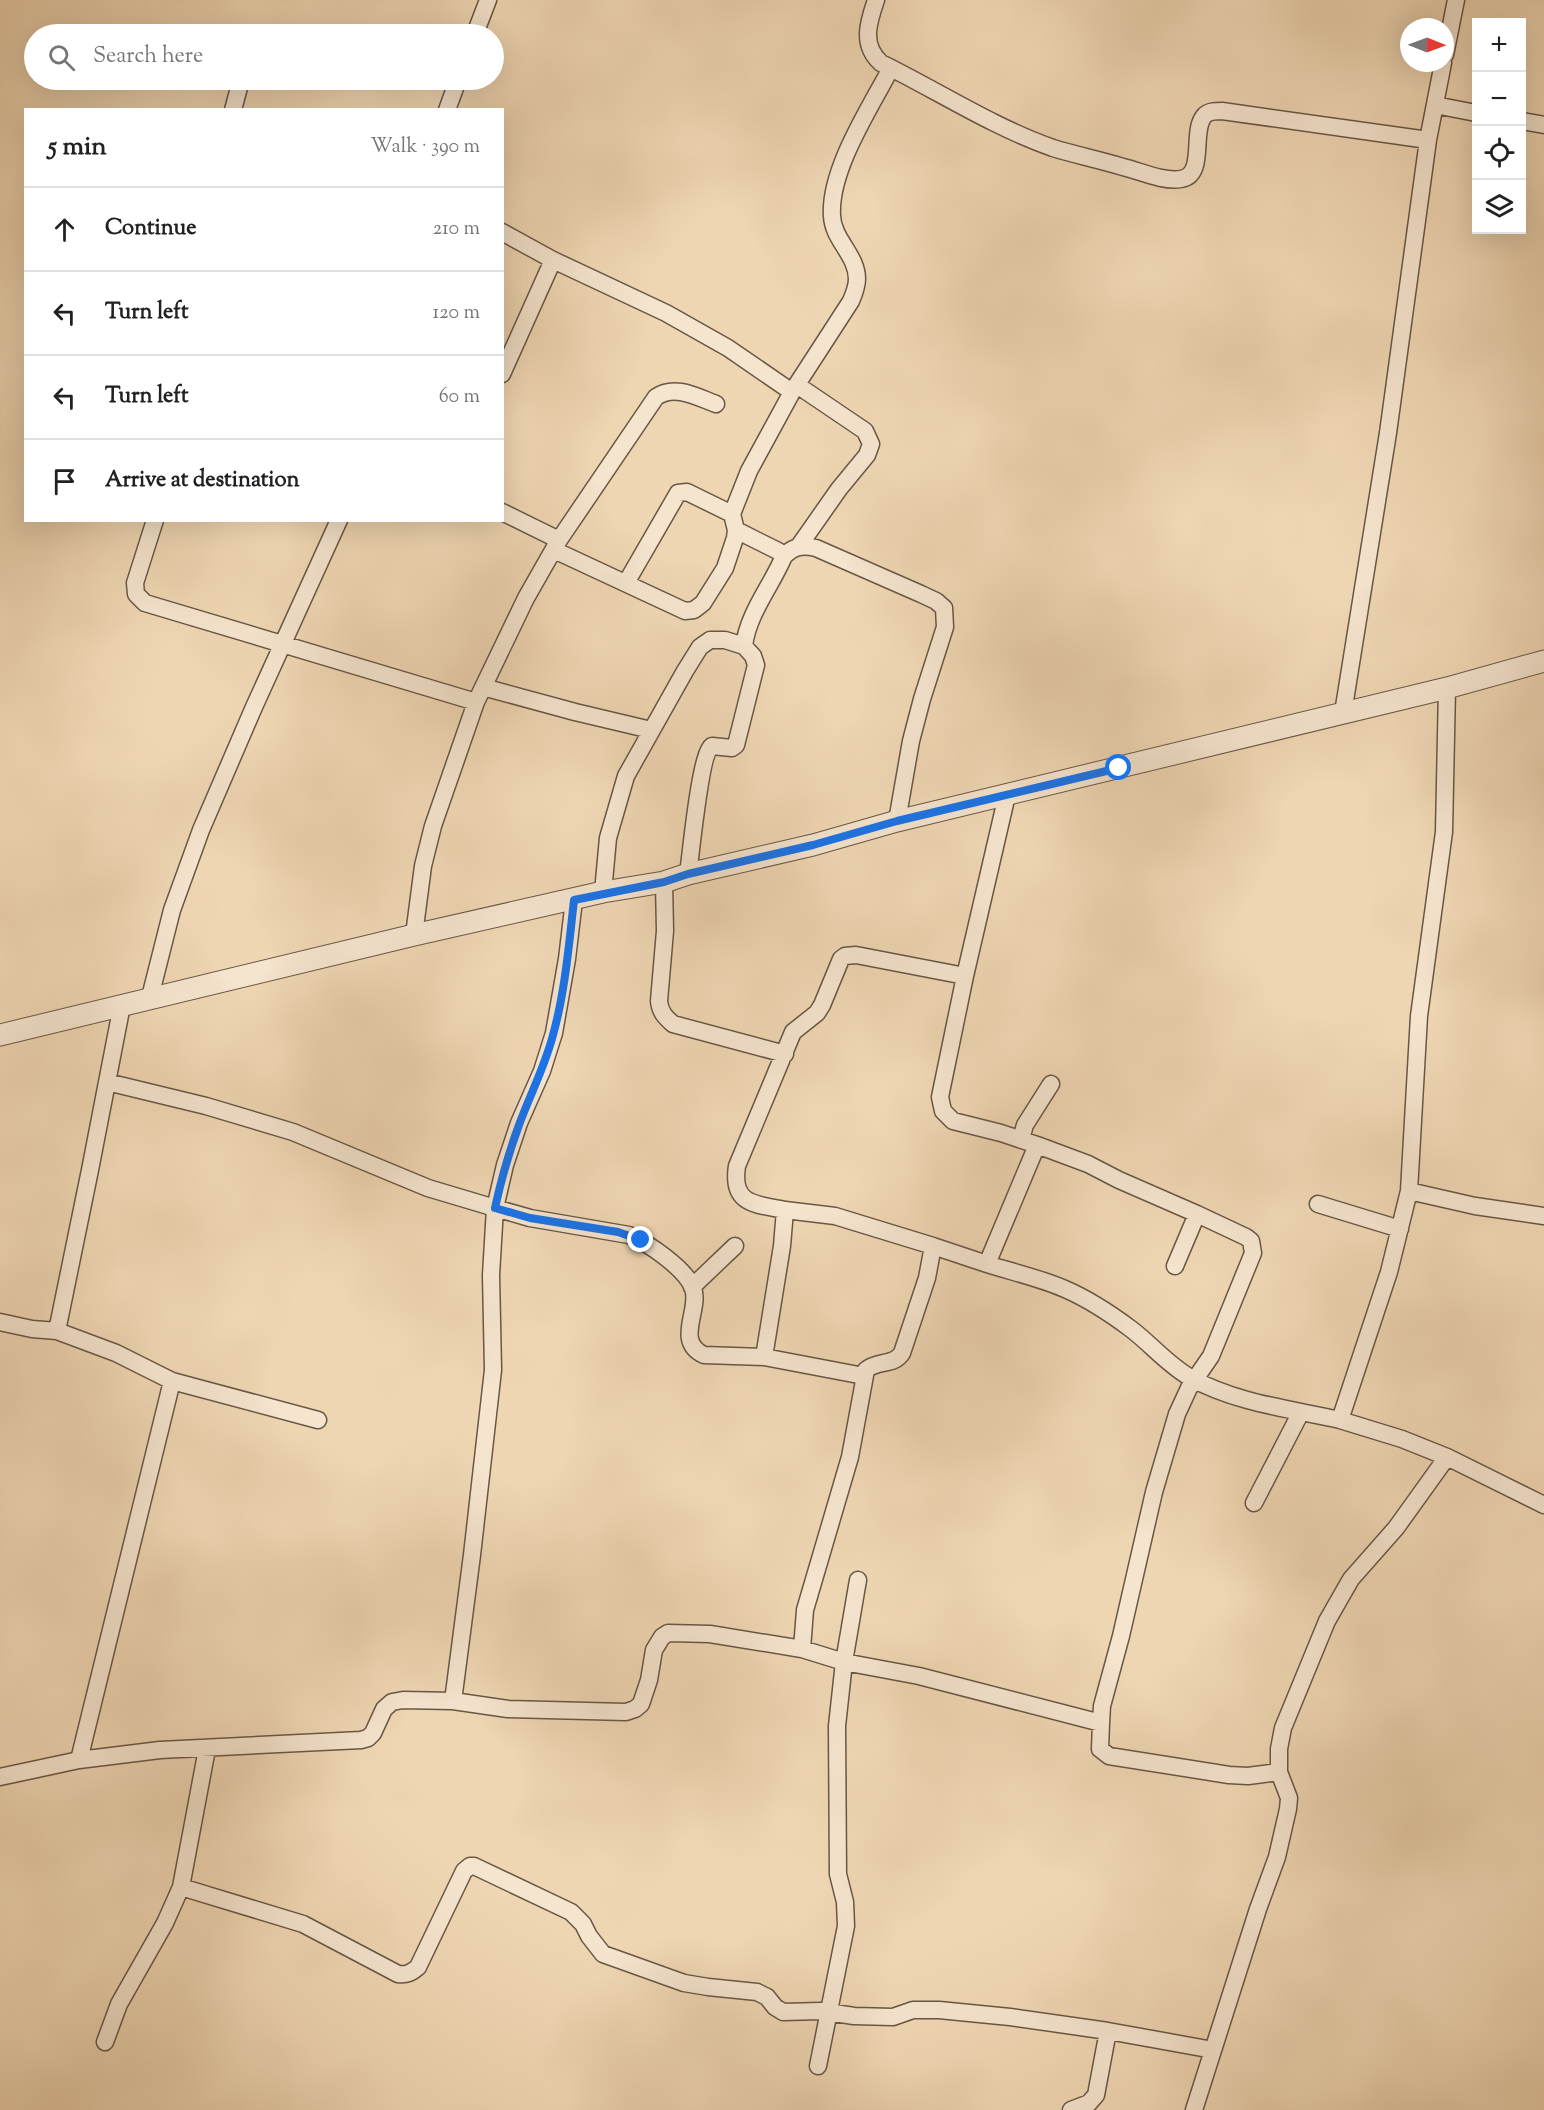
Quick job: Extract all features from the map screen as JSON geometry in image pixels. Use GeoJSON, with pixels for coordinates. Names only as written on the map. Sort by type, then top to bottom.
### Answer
{"type":"FeatureCollection","features":[{"type":"Feature","properties":{"kind":"street"},"geometry":{"type":"LineString","coordinates":[[479,24],[488,0]]}},
{"type":"Feature","properties":{"kind":"street"},"geometry":{"type":"LineString","coordinates":[[876,0],[867,33],[868,45],[873,56],[891,68],[1000,126],[1053,148],[1172,179],[1183,179],[1192,171],[1197,159],[1199,125],[1204,116],[1210,112],[1222,111],[1428,140]]}},
{"type":"Feature","properties":{"kind":"street"},"geometry":{"type":"LineString","coordinates":[[1452,18],[1456,0]]}},
{"type":"Feature","properties":{"kind":"street"},"geometry":{"type":"LineString","coordinates":[[504,513],[626,583],[685,611],[694,610],[703,603],[725,568],[734,546],[734,522],[749,471],[795,389],[851,301],[856,287],[857,272],[836,236],[833,225],[831,214],[834,192],[850,146],[891,68]]}},
{"type":"Feature","properties":{"kind":"street"},"geometry":{"type":"LineString","coordinates":[[1343,713],[1388,433],[1428,140],[1441,72]]}},
{"type":"Feature","properties":{"kind":"street"},"geometry":{"type":"LineString","coordinates":[[234,108],[238,90]]}},
{"type":"Feature","properties":{"kind":"street"},"geometry":{"type":"LineString","coordinates":[[448,108],[454,90]]}},
{"type":"Feature","properties":{"kind":"street"},"geometry":{"type":"LineString","coordinates":[[1435,105],[1472,112]]}},
{"type":"Feature","properties":{"kind":"street"},"geometry":{"type":"LineString","coordinates":[[1526,122],[1544,125]]}},
{"type":"Feature","properties":{"kind":"street"},"geometry":{"type":"LineString","coordinates":[[504,233],[553,260],[666,313],[729,348],[865,431],[871,444],[867,455],[839,489],[799,546]]}},
{"type":"Feature","properties":{"kind":"street"},"geometry":{"type":"LineString","coordinates":[[504,370],[553,260]]}},
{"type":"Feature","properties":{"kind":"street"},"geometry":{"type":"LineString","coordinates":[[414,934],[423,866],[433,826],[480,695],[526,598],[556,545],[656,397],[663,392],[673,390],[716,404]]}},
{"type":"Feature","properties":{"kind":"street"},"geometry":{"type":"LineString","coordinates":[[626,583],[675,495],[683,491],[690,493],[783,556]]}},
{"type":"Feature","properties":{"kind":"street"},"geometry":{"type":"LineString","coordinates":[[154,522],[135,583],[136,594],[145,603],[283,645],[480,695],[575,712],[651,729]]}},
{"type":"Feature","properties":{"kind":"street"},"geometry":{"type":"LineString","coordinates":[[150,997],[172,910],[201,830],[338,522]]}},
{"type":"Feature","properties":{"kind":"street"},"geometry":{"type":"LineString","coordinates":[[744,646],[750,627],[783,556],[792,548],[799,546],[816,548],[936,601],[944,608],[945,627],[914,730],[897,821]]}},
{"type":"Feature","properties":{"kind":"street"},"geometry":{"type":"LineString","coordinates":[[603,892],[608,838],[626,776],[651,729],[704,642],[725,640],[744,646],[755,660],[756,665],[736,745],[732,748],[712,746],[708,751],[700,785],[688,874]]}},
{"type":"Feature","properties":{"kind":"street"},"geometry":{"type":"LineString","coordinates":[[0,1035],[414,934],[603,892],[664,882],[688,874],[813,845],[897,821],[1447,688],[1544,661]]}},
{"type":"Feature","properties":{"kind":"street"},"geometry":{"type":"LineString","coordinates":[[1340,1420],[1389,1272],[1409,1191],[1419,1016],[1444,832],[1447,688]]}},
{"type":"Feature","properties":{"kind":"street"},"geometry":{"type":"LineString","coordinates":[[1007,795],[964,976],[940,1097],[943,1111],[953,1121],[1037,1144],[1088,1164],[1246,1237],[1251,1241],[1253,1247],[1253,1253],[1211,1356],[1182,1401],[1154,1492],[1121,1636],[1102,1706],[1100,1749],[1110,1756],[1229,1775],[1248,1776],[1280,1772]]}},
{"type":"Feature","properties":{"kind":"street"},"geometry":{"type":"LineString","coordinates":[[664,882],[665,931],[660,1010],[673,1024],[785,1054]]}},
{"type":"Feature","properties":{"kind":"street"},"geometry":{"type":"LineString","coordinates":[[453,1701],[493,1370],[491,1275],[495,1208],[505,1165],[519,1123],[542,1071],[554,1033],[567,959],[574,900]]}},
{"type":"Feature","properties":{"kind":"street"},"geometry":{"type":"LineString","coordinates":[[964,976],[856,955],[845,956],[839,963],[817,1013],[793,1032],[737,1166],[735,1177],[744,1200],[751,1204],[785,1210],[835,1216],[1063,1288],[1084,1298],[1132,1330],[1168,1363],[1214,1389],[1340,1420],[1402,1439],[1447,1457],[1544,1505]]}},
{"type":"Feature","properties":{"kind":"street"},"geometry":{"type":"LineString","coordinates":[[57,1331],[122,1005]]}},
{"type":"Feature","properties":{"kind":"street"},"geometry":{"type":"LineString","coordinates":[[108,1082],[206,1106],[293,1132],[428,1188],[495,1208],[530,1218],[629,1235],[641,1240],[668,1260],[693,1287],[689,1329],[690,1341],[697,1352],[704,1355],[764,1357],[864,1376]]}},
{"type":"Feature","properties":{"kind":"street"},"geometry":{"type":"LineString","coordinates":[[1021,1139],[1025,1125],[1051,1084]]}},
{"type":"Feature","properties":{"kind":"street"},"geometry":{"type":"LineString","coordinates":[[987,1264],[1037,1144]]}},
{"type":"Feature","properties":{"kind":"street"},"geometry":{"type":"LineString","coordinates":[[1409,1191],[1475,1206],[1544,1216]]}},
{"type":"Feature","properties":{"kind":"street"},"geometry":{"type":"LineString","coordinates":[[1318,1204],[1400,1229]]}},
{"type":"Feature","properties":{"kind":"street"},"geometry":{"type":"LineString","coordinates":[[764,1357],[782,1246],[785,1210]]}},
{"type":"Feature","properties":{"kind":"street"},"geometry":{"type":"LineString","coordinates":[[1175,1266],[1197,1214]]}},
{"type":"Feature","properties":{"kind":"street"},"geometry":{"type":"LineString","coordinates":[[693,1287],[735,1246]]}},
{"type":"Feature","properties":{"kind":"street"},"geometry":{"type":"LineString","coordinates":[[802,1650],[805,1610],[850,1456],[864,1376],[871,1365],[895,1360],[902,1353],[927,1278],[933,1246]]}},
{"type":"Feature","properties":{"kind":"street"},"geometry":{"type":"LineString","coordinates":[[0,1322],[32,1329],[57,1331],[116,1353],[172,1381],[318,1420]]}},
{"type":"Feature","properties":{"kind":"street"},"geometry":{"type":"LineString","coordinates":[[79,1760],[172,1381]]}},
{"type":"Feature","properties":{"kind":"street"},"geometry":{"type":"LineString","coordinates":[[1254,1503],[1301,1412]]}},
{"type":"Feature","properties":{"kind":"street"},"geometry":{"type":"LineString","coordinates":[[1194,2110],[1277,1857],[1289,1798],[1280,1772],[1279,1749],[1283,1728],[1327,1621],[1351,1579],[1396,1528],[1447,1457]]}},
{"type":"Feature","properties":{"kind":"street"},"geometry":{"type":"LineString","coordinates":[[818,2066],[846,1926],[845,1902],[838,1874],[837,1726],[844,1662],[858,1580]]}},
{"type":"Feature","properties":{"kind":"street"},"geometry":{"type":"LineString","coordinates":[[0,1777],[79,1760],[160,1750],[361,1740],[373,1733],[384,1709],[392,1702],[403,1700],[453,1701],[508,1708],[626,1712],[641,1704],[649,1680],[654,1650],[662,1637],[668,1633],[710,1634],[802,1650],[844,1662],[919,1676],[1101,1723]]}},
{"type":"Feature","properties":{"kind":"street"},"geometry":{"type":"LineString","coordinates":[[105,2042],[119,2004],[165,1923],[181,1887],[207,1749]]}},
{"type":"Feature","properties":{"kind":"street"},"geometry":{"type":"LineString","coordinates":[[181,1887],[303,1924],[398,1974],[409,1974],[418,1967],[464,1871],[467,1867],[474,1866],[571,1912],[584,1924],[589,1936],[603,1954],[684,1983],[757,1992],[767,1997],[777,2009],[783,2012],[828,2012],[854,2016],[893,2017],[914,2010],[939,2010],[1010,2017],[1108,2031],[1213,2050]]}},
{"type":"Feature","properties":{"kind":"street"},"geometry":{"type":"LineString","coordinates":[[1071,2110],[1089,2103],[1096,2095],[1108,2031]]}},
{"type":"Feature","properties":{"kind":"route"},"geometry":{"type":"LineString","coordinates":[[641,1240],[618,1232],[530,1218],[495,1208],[505,1165],[519,1123],[542,1071],[554,1033],[567,959],[574,900],[603,892],[664,882],[688,874],[813,845],[897,821],[1119,768]]}}]}
